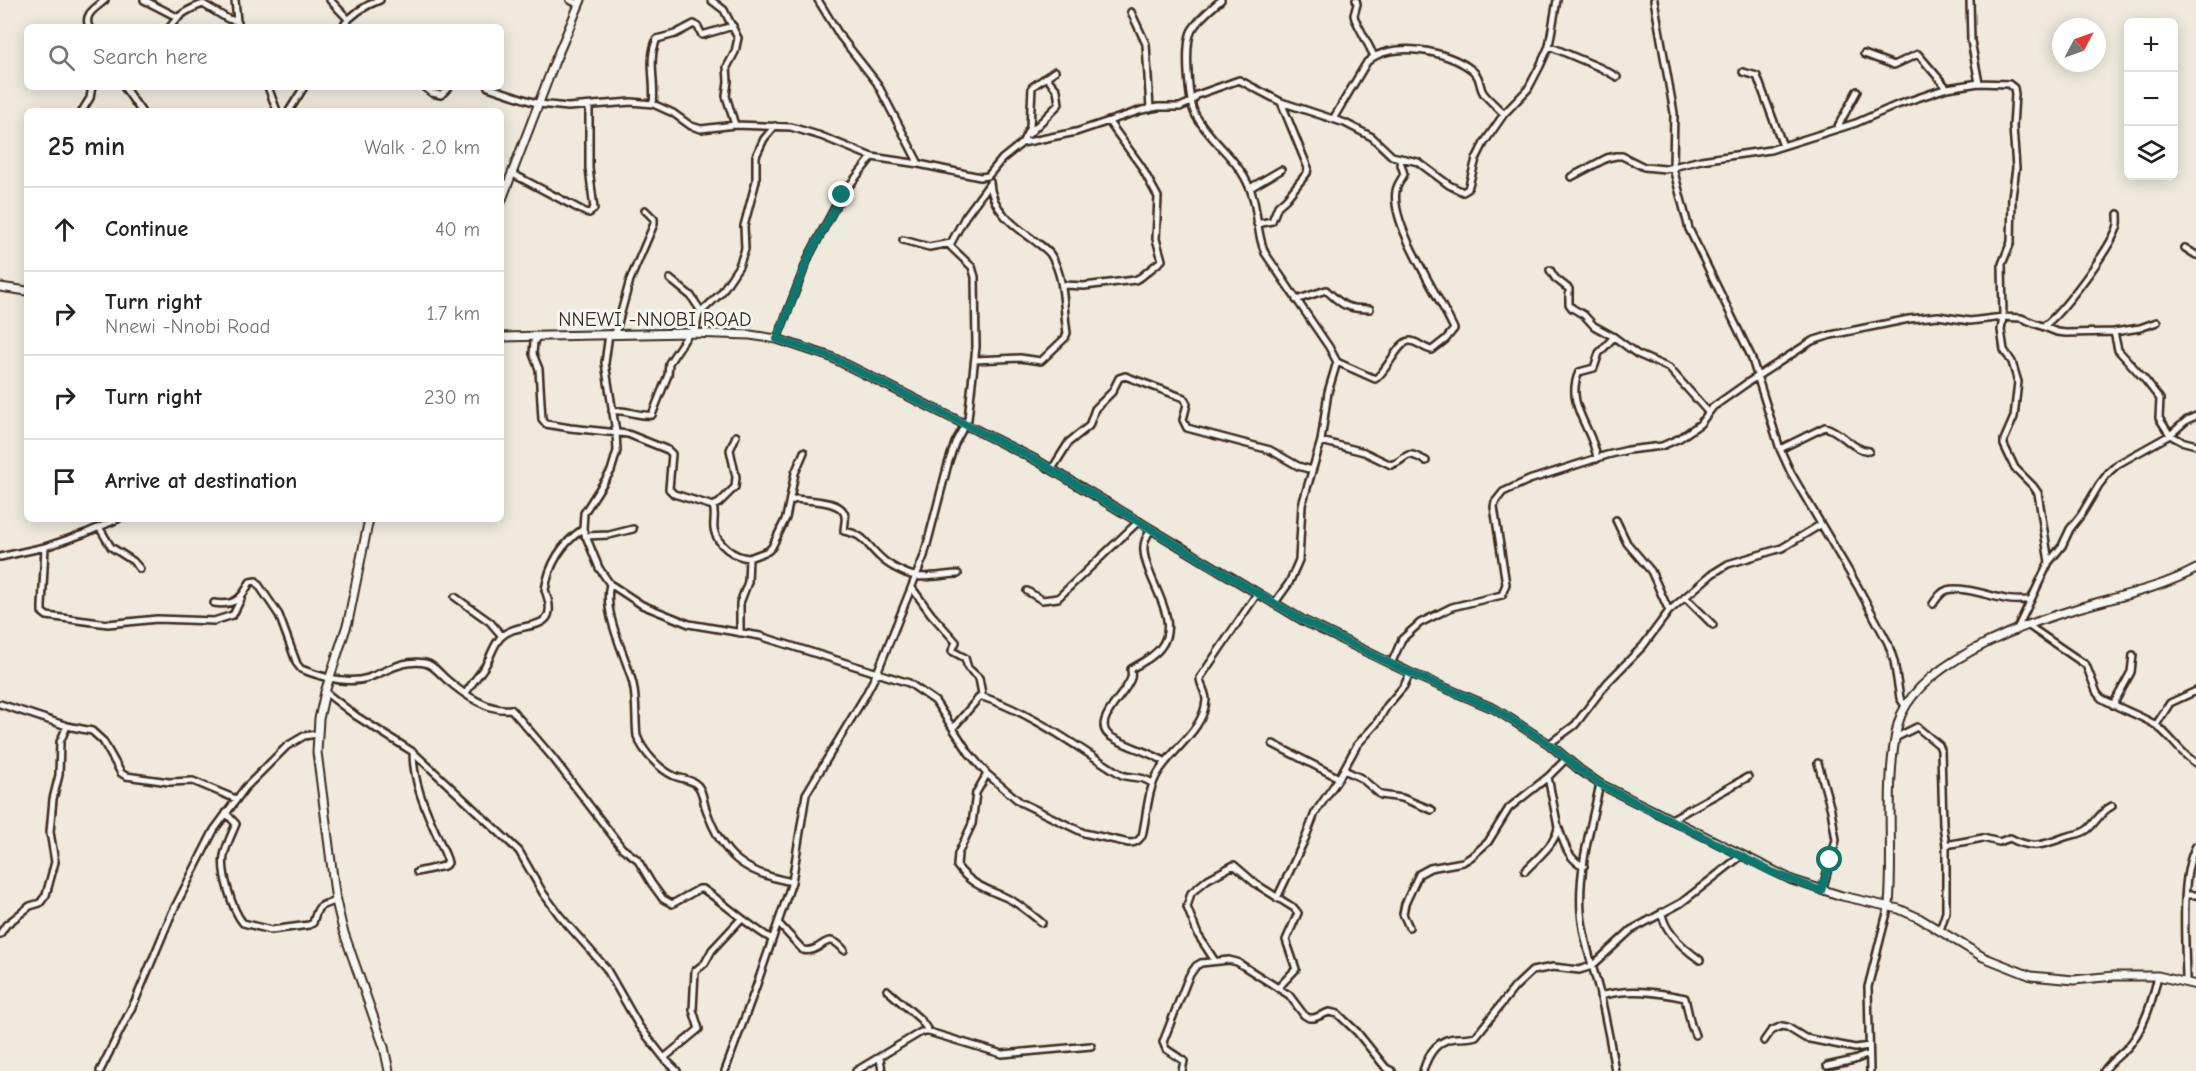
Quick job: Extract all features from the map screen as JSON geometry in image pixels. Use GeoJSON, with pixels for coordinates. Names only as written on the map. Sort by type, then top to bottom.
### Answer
{"type":"FeatureCollection","features":[{"type":"Feature","properties":{"kind":"main road"},"geometry":{"type":"LineString","coordinates":[[504,195],[580,2]]}},
{"type":"Feature","properties":{"kind":"main road"},"geometry":{"type":"LineString","coordinates":[[0,287],[24,291]]}},
{"type":"Feature","properties":{"kind":"main road","name":"NNEWI -NNOBI ROAD"},"geometry":{"type":"LineString","coordinates":[[504,337],[689,333],[750,335],[777,339],[831,357],[1052,469],[1304,621],[1410,673],[1495,709],[1549,744],[1600,784],[1792,880],[1821,891],[1889,905],[1919,918],[1983,957],[2031,976],[2074,980],[2114,976],[2158,976],[2196,985]]}},
{"type":"Feature","properties":{"kind":"main road"},"geometry":{"type":"LineString","coordinates":[[368,522],[348,622],[325,692],[317,734],[321,788],[336,901],[384,1047],[389,1071]]}},
{"type":"Feature","properties":{"kind":"main road"},"geometry":{"type":"LineString","coordinates":[[1889,905],[1890,775],[1895,738],[1905,706],[1919,688],[1939,670],[2016,631],[2073,610],[2178,579],[2196,569]]}},
{"type":"Feature","properties":{"kind":"street"},"geometry":{"type":"LineString","coordinates":[[88,24],[88,16],[105,0]]}},
{"type":"Feature","properties":{"kind":"street"},"geometry":{"type":"LineString","coordinates":[[144,0],[177,17]]}},
{"type":"Feature","properties":{"kind":"street"},"geometry":{"type":"LineString","coordinates":[[201,0],[238,24]]}},
{"type":"Feature","properties":{"kind":"street"},"geometry":{"type":"LineString","coordinates":[[236,0],[238,24]]}},
{"type":"Feature","properties":{"kind":"street"},"geometry":{"type":"LineString","coordinates":[[330,0],[348,19]]}},
{"type":"Feature","properties":{"kind":"street"},"geometry":{"type":"LineString","coordinates":[[344,24],[370,4],[381,0]]}},
{"type":"Feature","properties":{"kind":"street"},"geometry":{"type":"LineString","coordinates":[[570,0],[580,2]]}},
{"type":"Feature","properties":{"kind":"street"},"geometry":{"type":"LineString","coordinates":[[711,0],[724,10],[733,26],[738,45],[727,67],[726,96],[735,125]]}},
{"type":"Feature","properties":{"kind":"street"},"geometry":{"type":"LineString","coordinates":[[818,0],[840,36],[877,83],[919,164]]}},
{"type":"Feature","properties":{"kind":"street"},"geometry":{"type":"LineString","coordinates":[[1221,0],[1191,32],[1188,43],[1191,102],[1196,116],[1239,168],[1250,188],[1260,242],[1265,253],[1337,362],[1376,379],[1386,370],[1390,359],[1406,342],[1410,341],[1432,350],[1454,329],[1415,253],[1398,212],[1396,190],[1404,174],[1399,158]]}},
{"type":"Feature","properties":{"kind":"street"},"geometry":{"type":"LineString","coordinates":[[1356,0],[1355,19],[1374,56]]}},
{"type":"Feature","properties":{"kind":"street"},"geometry":{"type":"LineString","coordinates":[[1022,142],[1076,132],[1150,109],[1180,107],[1191,102],[1197,95],[1239,80],[1281,102],[1333,119],[1372,137],[1387,153],[1418,162],[1449,185],[1464,192],[1468,189],[1476,159],[1484,143],[1504,114],[1528,89],[1549,46],[1557,0]]}},
{"type":"Feature","properties":{"kind":"street"},"geometry":{"type":"LineString","coordinates":[[1654,0],[1674,113],[1673,168],[1689,229],[1747,347],[1780,449],[1791,473],[1858,587],[1887,643],[1894,661],[1900,698],[1905,706]]}},
{"type":"Feature","properties":{"kind":"street"},"geometry":{"type":"LineString","coordinates":[[1970,0],[1971,41],[1979,83]]}},
{"type":"Feature","properties":{"kind":"street"},"geometry":{"type":"LineString","coordinates":[[172,24],[177,17],[197,6],[207,5]]}},
{"type":"Feature","properties":{"kind":"street"},"geometry":{"type":"LineString","coordinates":[[1131,12],[1134,23],[1146,44],[1150,109]]}},
{"type":"Feature","properties":{"kind":"street"},"geometry":{"type":"LineString","coordinates":[[653,104],[652,66],[657,39],[675,34],[694,24],[704,35],[733,26]]}},
{"type":"Feature","properties":{"kind":"street"},"geometry":{"type":"LineString","coordinates":[[1549,46],[1591,63],[1617,77]]}},
{"type":"Feature","properties":{"kind":"street"},"geometry":{"type":"LineString","coordinates":[[1333,119],[1359,74],[1374,56],[1420,50],[1455,60],[1474,71],[1480,79],[1484,93],[1504,114]]}},
{"type":"Feature","properties":{"kind":"street"},"geometry":{"type":"LineString","coordinates":[[1864,54],[1893,65],[1918,54],[1947,88]]}},
{"type":"Feature","properties":{"kind":"street"},"geometry":{"type":"LineString","coordinates":[[1027,135],[1032,114],[1032,87],[1055,70]]}},
{"type":"Feature","properties":{"kind":"street"},"geometry":{"type":"LineString","coordinates":[[1743,72],[1757,76],[1783,146]]}},
{"type":"Feature","properties":{"kind":"street"},"geometry":{"type":"LineString","coordinates":[[497,90],[538,104],[589,106],[631,102],[653,104],[673,112],[691,126],[701,129],[735,125],[791,127],[821,136],[872,157],[980,177],[988,176],[1002,159],[1059,104],[1057,90],[1046,77]]}},
{"type":"Feature","properties":{"kind":"street"},"geometry":{"type":"LineString","coordinates":[[1571,177],[1607,158],[1616,156],[1622,156],[1644,167],[1657,169],[1760,152],[1856,123],[1897,105],[1947,88],[1979,83],[2009,84],[2014,88],[2016,94],[2013,127],[2016,168],[2012,197],[2011,242],[2002,264],[2002,345],[2016,370],[2018,382],[2014,417],[2004,445],[2015,468],[2038,493],[2049,562]]}},
{"type":"Feature","properties":{"kind":"street"},"geometry":{"type":"LineString","coordinates":[[84,108],[91,90]]}},
{"type":"Feature","properties":{"kind":"street"},"geometry":{"type":"LineString","coordinates":[[126,90],[139,108]]}},
{"type":"Feature","properties":{"kind":"street"},"geometry":{"type":"LineString","coordinates":[[269,90],[276,108]]}},
{"type":"Feature","properties":{"kind":"street"},"geometry":{"type":"LineString","coordinates":[[291,108],[302,90]]}},
{"type":"Feature","properties":{"kind":"street"},"geometry":{"type":"LineString","coordinates":[[428,90],[441,95],[446,90]]}},
{"type":"Feature","properties":{"kind":"street"},"geometry":{"type":"LineString","coordinates":[[1837,128],[1857,91]]}},
{"type":"Feature","properties":{"kind":"street"},"geometry":{"type":"LineString","coordinates":[[1257,224],[1272,221],[1278,206],[1307,173],[1308,168],[1281,102]]}},
{"type":"Feature","properties":{"kind":"street"},"geometry":{"type":"LineString","coordinates":[[513,174],[585,212],[589,213],[594,209],[589,168],[589,106]]}},
{"type":"Feature","properties":{"kind":"street"},"geometry":{"type":"LineString","coordinates":[[1064,285],[1084,286],[1135,280],[1162,260],[1156,239],[1158,197],[1141,166],[1109,122]]}},
{"type":"Feature","properties":{"kind":"street"},"geometry":{"type":"LineString","coordinates":[[612,411],[652,415],[668,375],[669,363],[689,333],[696,328],[701,311],[721,293],[739,266],[745,249],[745,217],[756,181],[756,156],[764,139],[775,126]]}},
{"type":"Feature","properties":{"kind":"street"},"geometry":{"type":"LineString","coordinates":[[777,339],[806,263],[834,209],[842,195],[872,157]]}},
{"type":"Feature","properties":{"kind":"street"},"geometry":{"type":"LineString","coordinates":[[1250,188],[1281,170]]}},
{"type":"Feature","properties":{"kind":"street"},"geometry":{"type":"LineString","coordinates":[[725,1071],[792,882],[807,794],[877,673],[931,535],[948,464],[969,415],[975,360],[974,271],[951,247],[951,243],[965,217],[990,183],[993,171]]}},
{"type":"Feature","properties":{"kind":"street"},"geometry":{"type":"LineString","coordinates":[[975,360],[1020,358],[1041,361],[1065,338],[1067,333],[1062,293],[1064,285],[1053,258],[1048,251],[1007,219],[1003,211],[996,206],[990,183]]}},
{"type":"Feature","properties":{"kind":"street"},"geometry":{"type":"LineString","coordinates":[[645,210],[654,219],[654,224],[630,280],[605,363],[617,451],[611,471],[584,513],[583,529],[600,568],[610,584],[642,605],[688,624],[786,644],[909,683],[935,701],[987,774],[1020,802],[1084,833],[1135,843],[1142,836],[1153,784],[1166,762],[1191,732],[1204,708],[1206,698],[1200,681],[1202,674],[1257,594]]}},
{"type":"Feature","properties":{"kind":"street"},"geometry":{"type":"LineString","coordinates":[[2044,326],[2055,317],[2104,251],[2116,230],[2118,214]]}},
{"type":"Feature","properties":{"kind":"street"},"geometry":{"type":"LineString","coordinates":[[903,240],[929,247],[951,243]]}},
{"type":"Feature","properties":{"kind":"street"},"geometry":{"type":"LineString","coordinates":[[2185,248],[2196,255]]}},
{"type":"Feature","properties":{"kind":"street"},"geometry":{"type":"LineString","coordinates":[[1550,270],[1555,278],[1569,290],[1569,304],[1572,308],[1584,315],[1594,326],[1648,360],[1672,370],[1708,412]]}},
{"type":"Feature","properties":{"kind":"street"},"geometry":{"type":"LineString","coordinates":[[670,279],[691,296],[701,311]]}},
{"type":"Feature","properties":{"kind":"street"},"geometry":{"type":"LineString","coordinates":[[1296,300],[1326,290],[1339,304],[1346,307],[1370,309]]}},
{"type":"Feature","properties":{"kind":"street"},"geometry":{"type":"LineString","coordinates":[[1391,664],[1402,639],[1420,623],[1452,606],[1502,595],[1506,584],[1494,507],[1499,496],[1529,480],[1597,459],[1628,450],[1662,446],[1692,430],[1700,424],[1708,412],[1805,345],[1831,335],[1909,319],[1938,316],[1970,321],[2003,317],[2021,318],[2066,333],[2114,332],[2140,328],[2157,322]]}},
{"type":"Feature","properties":{"kind":"street"},"geometry":{"type":"LineString","coordinates":[[2114,332],[2118,350],[2160,399],[2159,418],[2170,435],[2196,445]]}},
{"type":"Feature","properties":{"kind":"street"},"geometry":{"type":"LineString","coordinates":[[538,336],[534,342],[532,354],[539,369],[542,419],[546,424],[628,434],[671,452],[668,485],[671,492],[713,506],[719,503],[735,487],[736,477],[730,450],[736,436]]}},
{"type":"Feature","properties":{"kind":"street"},"geometry":{"type":"LineString","coordinates":[[1597,459],[1596,451],[1578,412],[1576,383],[1579,372],[1594,368],[1599,353],[1614,337]]}},
{"type":"Feature","properties":{"kind":"street"},"geometry":{"type":"LineString","coordinates":[[1274,604],[1289,583],[1299,560],[1301,511],[1321,441],[1328,392],[1337,362]]}},
{"type":"Feature","properties":{"kind":"street"},"geometry":{"type":"LineString","coordinates":[[1052,469],[1069,442],[1089,426],[1095,410],[1108,397],[1121,376],[1147,383],[1182,397],[1186,404],[1183,420],[1186,428],[1270,450],[1298,466],[1312,470]]}},
{"type":"Feature","properties":{"kind":"street"},"geometry":{"type":"LineString","coordinates":[[2016,631],[2049,562],[2062,546],[2070,529],[2109,472],[2118,464],[2170,435],[2187,420],[2196,416]]}},
{"type":"Feature","properties":{"kind":"street"},"geometry":{"type":"LineString","coordinates":[[1780,449],[1825,427],[1831,428],[1855,447],[1869,451]]}},
{"type":"Feature","properties":{"kind":"street"},"geometry":{"type":"LineString","coordinates":[[1321,441],[1364,452],[1391,465],[1408,454],[1426,461]]}},
{"type":"Feature","properties":{"kind":"street"},"geometry":{"type":"LineString","coordinates":[[713,506],[714,529],[722,545],[737,555],[749,558],[768,551],[786,518],[795,473],[804,452]]}},
{"type":"Feature","properties":{"kind":"street"},"geometry":{"type":"LineString","coordinates":[[790,501],[796,499],[837,505],[844,511],[844,531],[852,532],[862,538],[881,558],[916,577],[958,574]]}},
{"type":"Feature","properties":{"kind":"street"},"geometry":{"type":"LineString","coordinates":[[1616,520],[1627,543],[1651,571],[1669,610]]}},
{"type":"Feature","properties":{"kind":"street"},"geometry":{"type":"LineString","coordinates":[[1028,591],[1042,600],[1058,598],[1139,521]]}},
{"type":"Feature","properties":{"kind":"street"},"geometry":{"type":"LineString","coordinates":[[0,557],[45,547],[111,522]]}},
{"type":"Feature","properties":{"kind":"street"},"geometry":{"type":"LineString","coordinates":[[1549,744],[1575,725],[1607,683],[1643,646],[1669,610],[1712,574],[1728,564],[1782,548],[1820,525]]}},
{"type":"Feature","properties":{"kind":"street"},"geometry":{"type":"LineString","coordinates":[[99,527],[111,547],[133,561],[140,569]]}},
{"type":"Feature","properties":{"kind":"street"},"geometry":{"type":"LineString","coordinates":[[466,693],[502,636],[542,622],[547,616],[550,603],[545,590],[554,560],[567,540],[583,529]]}},
{"type":"Feature","properties":{"kind":"street"},"geometry":{"type":"LineString","coordinates":[[585,536],[609,535],[633,529]]}},
{"type":"Feature","properties":{"kind":"street"},"geometry":{"type":"LineString","coordinates":[[1150,529],[1144,550],[1147,565],[1167,617],[1167,632],[1160,648],[1131,669],[1131,678],[1103,723],[1105,732],[1113,739],[1146,751],[1166,762]]}},
{"type":"Feature","properties":{"kind":"street"},"geometry":{"type":"LineString","coordinates":[[45,547],[42,612],[47,616],[108,624],[157,619],[214,621],[233,615],[253,580],[259,583],[279,615],[297,664],[306,671],[340,681],[357,681],[369,678],[392,666],[414,662],[432,665],[451,684],[492,709],[513,710],[617,843],[637,859],[663,899],[672,904],[703,889],[727,905],[741,919],[772,939]]}},
{"type":"Feature","properties":{"kind":"street"},"geometry":{"type":"LineString","coordinates":[[740,633],[740,603],[748,582],[749,558]]}},
{"type":"Feature","properties":{"kind":"street"},"geometry":{"type":"LineString","coordinates":[[610,584],[608,598],[633,683],[637,736],[640,744],[661,767],[700,788],[710,822],[725,847],[738,862],[773,878],[792,882]]}},
{"type":"Feature","properties":{"kind":"street"},"geometry":{"type":"LineString","coordinates":[[912,588],[931,615],[956,642],[952,651],[965,658],[970,670],[979,678],[982,690],[980,696],[953,728]]}},
{"type":"Feature","properties":{"kind":"street"},"geometry":{"type":"LineString","coordinates":[[1933,603],[1940,594],[1947,590],[1983,592],[2013,600],[2029,600]]}},
{"type":"Feature","properties":{"kind":"street"},"geometry":{"type":"LineString","coordinates":[[214,603],[223,603],[242,597]]}},
{"type":"Feature","properties":{"kind":"street"},"geometry":{"type":"LineString","coordinates":[[455,597],[490,622],[502,636]]}},
{"type":"Feature","properties":{"kind":"street"},"geometry":{"type":"LineString","coordinates":[[1685,597],[1713,624]]}},
{"type":"Feature","properties":{"kind":"street"},"geometry":{"type":"LineString","coordinates":[[2029,626],[2086,665],[2097,693],[2113,705],[2156,725],[2176,743],[2182,753],[2196,763]]}},
{"type":"Feature","properties":{"kind":"street"},"geometry":{"type":"LineString","coordinates":[[2113,705],[2131,672],[2133,655]]}},
{"type":"Feature","properties":{"kind":"street"},"geometry":{"type":"LineString","coordinates":[[1277,898],[1315,813],[1344,770],[1357,745],[1404,686],[1410,673]]}},
{"type":"Feature","properties":{"kind":"street"},"geometry":{"type":"LineString","coordinates":[[2156,725],[2170,703],[2196,691]]}},
{"type":"Feature","properties":{"kind":"street"},"geometry":{"type":"LineString","coordinates":[[325,692],[356,716],[412,752],[519,850],[543,893],[606,968],[639,1026],[677,1071]]}},
{"type":"Feature","properties":{"kind":"street"},"geometry":{"type":"LineString","coordinates":[[980,696],[1010,706],[1039,721],[1122,775],[1144,777],[1153,784]]}},
{"type":"Feature","properties":{"kind":"street"},"geometry":{"type":"LineString","coordinates":[[0,704],[68,726],[92,731],[103,741],[126,776],[169,782],[193,781],[236,799]]}},
{"type":"Feature","properties":{"kind":"street"},"geometry":{"type":"LineString","coordinates":[[0,934],[6,925],[30,906],[40,903],[46,895],[55,862],[50,819],[59,775],[60,742],[68,726]]}},
{"type":"Feature","properties":{"kind":"street"},"geometry":{"type":"LineString","coordinates":[[1895,738],[1917,727],[1939,745],[1941,750],[1943,825],[1946,846],[1946,912],[1940,930]]}},
{"type":"Feature","properties":{"kind":"street"},"geometry":{"type":"LineString","coordinates":[[99,1071],[146,980],[172,913],[210,837],[236,799],[287,746],[304,736],[317,734]]}},
{"type":"Feature","properties":{"kind":"street"},"geometry":{"type":"LineString","coordinates":[[1273,744],[1339,778]]}},
{"type":"Feature","properties":{"kind":"street"},"geometry":{"type":"LineString","coordinates":[[412,752],[417,788],[448,863],[417,872]]}},
{"type":"Feature","properties":{"kind":"street"},"geometry":{"type":"LineString","coordinates":[[1409,927],[1403,914],[1405,904],[1419,874],[1430,868],[1463,862],[1471,857],[1488,842],[1509,808],[1548,777],[1566,759]]}},
{"type":"Feature","properties":{"kind":"street"},"geometry":{"type":"LineString","coordinates":[[1818,763],[1831,810],[1836,840],[1821,891]]}},
{"type":"Feature","properties":{"kind":"street"},"geometry":{"type":"LineString","coordinates":[[1344,770],[1361,778],[1382,795],[1402,798],[1432,810]]}},
{"type":"Feature","properties":{"kind":"street"},"geometry":{"type":"LineString","coordinates":[[987,774],[976,793],[972,824],[958,854],[957,866],[963,875],[982,889],[1016,903],[1042,923]]}},
{"type":"Feature","properties":{"kind":"street"},"geometry":{"type":"LineString","coordinates":[[1548,777],[1558,827],[1566,849],[1578,864],[1584,866]]}},
{"type":"Feature","properties":{"kind":"street"},"geometry":{"type":"LineString","coordinates":[[1670,820],[1748,777]]}},
{"type":"Feature","properties":{"kind":"street"},"geometry":{"type":"LineString","coordinates":[[1600,784],[1581,885],[1581,912],[1615,1071]]}},
{"type":"Feature","properties":{"kind":"street"},"geometry":{"type":"LineString","coordinates":[[1946,846],[1983,838],[1998,842],[2010,838],[2035,846],[2055,842],[2084,832],[2103,810],[2112,806]]}},
{"type":"Feature","properties":{"kind":"street"},"geometry":{"type":"LineString","coordinates":[[226,813],[236,824],[225,849],[224,870],[234,904],[243,924],[271,930],[309,925],[313,923],[315,911],[319,906],[336,901]]}},
{"type":"Feature","properties":{"kind":"street"},"geometry":{"type":"LineString","coordinates":[[1525,871],[1552,842],[1558,827]]}},
{"type":"Feature","properties":{"kind":"street"},"geometry":{"type":"LineString","coordinates":[[2186,982],[2186,895],[2191,855],[2196,846]]}},
{"type":"Feature","properties":{"kind":"street"},"geometry":{"type":"LineString","coordinates":[[1423,1071],[1426,1059],[1440,1041],[1446,1038],[1476,1036],[1515,987],[1532,971],[1553,967],[1579,970],[1592,966],[1631,930],[1681,903],[1741,856]]}},
{"type":"Feature","properties":{"kind":"street"},"geometry":{"type":"LineString","coordinates":[[1215,962],[1190,919],[1187,907],[1191,893],[1208,879],[1234,865],[1256,884],[1294,908],[1298,913],[1286,940],[1296,969],[1278,988]]}},
{"type":"Feature","properties":{"kind":"street"},"geometry":{"type":"LineString","coordinates":[[2186,895],[2196,895]]}},
{"type":"Feature","properties":{"kind":"street"},"geometry":{"type":"LineString","coordinates":[[1870,1071],[1868,987],[1889,905]]}},
{"type":"Feature","properties":{"kind":"street"},"geometry":{"type":"LineString","coordinates":[[1662,912],[1662,917],[1673,935],[1700,960]]}},
{"type":"Feature","properties":{"kind":"street"},"geometry":{"type":"LineString","coordinates":[[664,1058],[699,1029],[693,1010],[694,975],[705,963],[712,950],[741,919]]}},
{"type":"Feature","properties":{"kind":"street"},"geometry":{"type":"LineString","coordinates":[[778,924],[803,950],[812,950],[831,940],[836,941],[844,950]]}},
{"type":"Feature","properties":{"kind":"street"},"geometry":{"type":"LineString","coordinates":[[1182,1071],[1184,1060],[1166,1049],[1163,1042],[1192,970],[1201,963],[1233,960],[1289,995],[1304,1015],[1309,1018],[1329,1012],[1338,1014],[1357,1032],[1386,1070]]}},
{"type":"Feature","properties":{"kind":"street"},"geometry":{"type":"LineString","coordinates":[[2104,1071],[2128,1047],[2146,1018],[2158,976]]}},
{"type":"Feature","properties":{"kind":"street"},"geometry":{"type":"LineString","coordinates":[[887,990],[921,1020],[929,1032]]}},
{"type":"Feature","properties":{"kind":"street"},"geometry":{"type":"LineString","coordinates":[[1600,996],[1626,990],[1685,998],[1695,1035]]}},
{"type":"Feature","properties":{"kind":"street"},"geometry":{"type":"LineString","coordinates":[[1764,1041],[1771,1031],[1782,1026],[1805,1038],[1855,1048],[1869,1046]]}},
{"type":"Feature","properties":{"kind":"street"},"geometry":{"type":"LineString","coordinates":[[856,1071],[921,1032],[929,1032],[1002,1054],[1092,1046]]}},
{"type":"Feature","properties":{"kind":"street"},"geometry":{"type":"LineString","coordinates":[[1827,1066],[1869,1054]]}},
{"type":"Feature","properties":{"kind":"street"},"geometry":{"type":"LineString","coordinates":[[880,1058],[882,1071]]}},
{"type":"Feature","properties":{"kind":"route"},"geometry":{"type":"LineString","coordinates":[[842,195],[809,256],[777,339],[831,357],[1036,460],[1304,621],[1410,673],[1495,709],[1549,744],[1600,784],[1772,872],[1821,891],[1830,860]]}}]}
